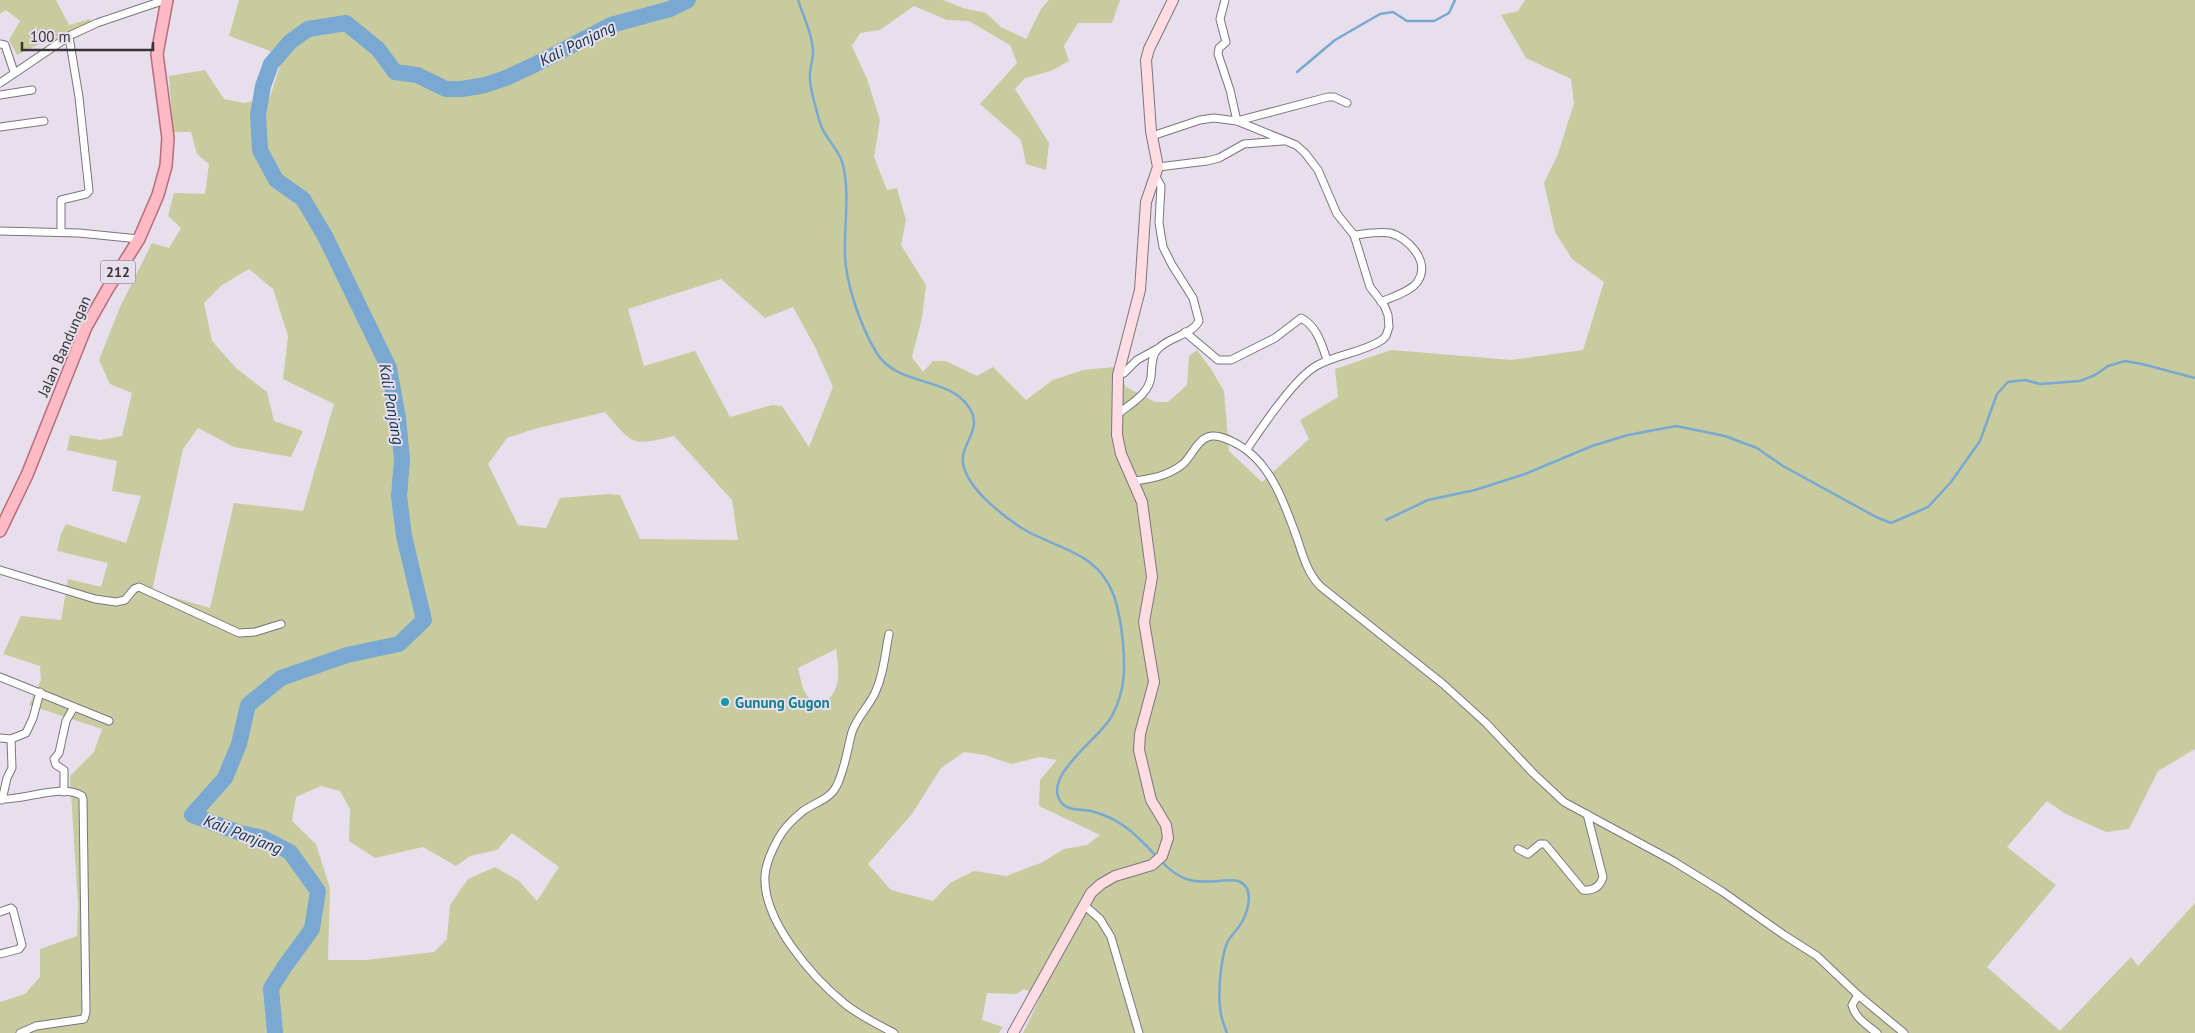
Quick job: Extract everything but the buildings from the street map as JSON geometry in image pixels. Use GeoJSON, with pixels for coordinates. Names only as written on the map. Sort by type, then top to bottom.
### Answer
{"type":"FeatureCollection","features":[{"type":"Feature","properties":{"kind":"main road","name":"Jalan Bandungan"},"geometry":{"type":"LineString","coordinates":[[0,531],[4,512],[27,476],[86,327],[139,239],[155,203],[166,166],[167,130],[157,54],[166,0]]}},
{"type":"Feature","properties":{"kind":"street"},"geometry":{"type":"LineString","coordinates":[[0,83],[69,37],[97,23],[166,0]]}},
{"type":"Feature","properties":{"kind":"street"},"geometry":{"type":"LineString","coordinates":[[1118,375],[1124,373],[1137,360],[1198,323],[1198,315],[1192,296],[1172,266],[1163,247],[1159,223],[1161,186],[1152,136],[1146,60],[1149,49],[1173,0]]}},
{"type":"Feature","properties":{"kind":"street"},"geometry":{"type":"LineString","coordinates":[[1224,0],[1220,19],[1226,42],[1219,48],[1218,54],[1238,121]]}},
{"type":"Feature","properties":{"kind":"street"},"geometry":{"type":"LineString","coordinates":[[61,232],[61,200],[86,194],[89,191],[79,97],[69,37]]}},
{"type":"Feature","properties":{"kind":"street"},"geometry":{"type":"LineString","coordinates":[[0,44],[5,45],[14,72]]}},
{"type":"Feature","properties":{"kind":"street"},"geometry":{"type":"LineString","coordinates":[[0,94],[32,90]]}},
{"type":"Feature","properties":{"kind":"street"},"geometry":{"type":"LineString","coordinates":[[1238,121],[1328,97],[1334,97],[1347,103]]}},
{"type":"Feature","properties":{"kind":"street"},"geometry":{"type":"LineString","coordinates":[[1152,136],[1200,120],[1214,118],[1238,121],[1296,145],[1312,161],[1336,214],[1354,235],[1370,288],[1388,315],[1386,336],[1377,343],[1327,360],[1303,376],[1270,416],[1247,449]]}},
{"type":"Feature","properties":{"kind":"street"},"geometry":{"type":"LineString","coordinates":[[0,127],[44,121]]}},
{"type":"Feature","properties":{"kind":"street"},"geometry":{"type":"LineString","coordinates":[[1157,172],[1219,158],[1244,144],[1286,141]]}},
{"type":"Feature","properties":{"kind":"street"},"geometry":{"type":"LineString","coordinates":[[1013,1033],[1092,893],[1115,876],[1147,867],[1159,859],[1167,845],[1167,829],[1153,805],[1138,745],[1142,722],[1154,682],[1144,622],[1151,586],[1150,558],[1142,502],[1119,445],[1118,414],[1118,375],[1138,297],[1146,202],[1157,172]]}},
{"type":"Feature","properties":{"kind":"street"},"geometry":{"type":"LineString","coordinates":[[0,231],[61,232],[139,239]]}},
{"type":"Feature","properties":{"kind":"street"},"geometry":{"type":"LineString","coordinates":[[1354,235],[1391,234],[1411,245],[1418,258],[1421,266],[1419,280],[1398,294],[1381,302]]}},
{"type":"Feature","properties":{"kind":"street"},"geometry":{"type":"LineString","coordinates":[[1185,332],[1218,360],[1231,360],[1275,338],[1301,318],[1309,322],[1314,329],[1327,360]]}},
{"type":"Feature","properties":{"kind":"street"},"geometry":{"type":"LineString","coordinates":[[1118,414],[1140,397],[1147,388],[1157,349]]}},
{"type":"Feature","properties":{"kind":"street"},"geometry":{"type":"LineString","coordinates":[[1133,481],[1157,478],[1171,472],[1184,463],[1197,445],[1213,436],[1224,438],[1247,449],[1261,463],[1279,495],[1308,570],[1314,580],[1443,684],[1486,723],[1557,796],[1666,857],[1723,892],[1817,956],[1858,995],[1904,1033]]}},
{"type":"Feature","properties":{"kind":"street"},"geometry":{"type":"LineString","coordinates":[[0,570],[95,599],[116,602],[125,600],[134,589],[139,587],[239,633],[255,632],[281,624]]}},
{"type":"Feature","properties":{"kind":"street"},"geometry":{"type":"LineString","coordinates":[[889,634],[882,672],[875,694],[863,709],[853,730],[836,788],[825,798],[803,811],[789,824],[769,858],[765,888],[774,915],[786,938],[805,964],[845,1004],[864,1017],[894,1033]]}},
{"type":"Feature","properties":{"kind":"street"},"geometry":{"type":"LineString","coordinates":[[0,677],[109,721]]}},
{"type":"Feature","properties":{"kind":"street"},"geometry":{"type":"LineString","coordinates":[[0,738],[11,738],[26,733],[33,718],[40,692]]}},
{"type":"Feature","properties":{"kind":"street"},"geometry":{"type":"LineString","coordinates":[[64,792],[64,770],[56,765],[54,759],[58,753],[66,721],[74,707]]}},
{"type":"Feature","properties":{"kind":"street"},"geometry":{"type":"LineString","coordinates":[[11,738],[12,768],[3,777],[1,799],[64,792],[75,792],[82,796],[83,799],[86,1012],[84,1019],[36,1026],[20,1033]]}},
{"type":"Feature","properties":{"kind":"street"},"geometry":{"type":"LineString","coordinates":[[1518,849],[1528,854],[1540,844],[1545,844],[1583,890],[1594,889],[1601,884],[1603,877],[1587,814]]}},
{"type":"Feature","properties":{"kind":"street"},"geometry":{"type":"LineString","coordinates":[[1084,905],[1100,919],[1111,937],[1138,1033]]}},
{"type":"Feature","properties":{"kind":"street"},"geometry":{"type":"LineString","coordinates":[[0,912],[11,908],[13,910],[22,945],[19,949],[0,954]]}},
{"type":"Feature","properties":{"kind":"street"},"geometry":{"type":"LineString","coordinates":[[1858,995],[1852,1005],[1853,1010],[1856,1015],[1877,1033]]}},
{"type":"Feature","properties":{"kind":"green space"},"geometry":{"type":"Polygon","coordinates":[[[0,0],[56,0],[69,25],[90,19],[93,29],[58,48],[50,39],[17,55],[9,40],[20,21],[6,10],[0,14],[0,0]]]}},
{"type":"Feature","properties":{"kind":"green space"},"geometry":{"type":"Polygon","coordinates":[[[239,0],[943,0],[963,8],[986,13],[1001,27],[1026,39],[1041,9],[1049,0],[1120,0],[1112,23],[1078,23],[1064,46],[1069,61],[1051,71],[1025,78],[1015,89],[1049,143],[1046,170],[1026,164],[1021,140],[980,104],[1017,63],[1010,45],[969,21],[947,20],[914,6],[880,30],[860,33],[852,46],[867,79],[880,120],[874,157],[887,190],[897,188],[906,220],[901,245],[926,285],[922,318],[912,357],[923,372],[933,361],[946,361],[977,376],[993,367],[1026,400],[1053,380],[1083,370],[1115,367],[1126,387],[1155,402],[1168,402],[1187,385],[1189,356],[1197,350],[1224,391],[1229,451],[1262,482],[1309,439],[1300,420],[1338,397],[1335,369],[1391,350],[1511,360],[1583,350],[1604,282],[1572,259],[1555,232],[1544,183],[1558,154],[1574,103],[1571,79],[1526,58],[1501,15],[1518,11],[1525,0],[2195,0],[2195,749],[2158,771],[2129,829],[2106,832],[2064,813],[2047,801],[2007,847],[2056,885],[1987,967],[2060,1031],[2131,957],[2138,966],[2195,903],[2195,1033],[1023,1033],[1040,998],[1024,989],[1016,994],[987,993],[982,1020],[1003,1027],[999,1033],[0,1033],[0,1002],[25,994],[40,977],[40,949],[77,936],[78,905],[70,776],[94,752],[102,729],[29,705],[41,680],[40,666],[3,654],[21,616],[61,620],[68,579],[101,587],[108,563],[57,551],[61,534],[66,524],[126,543],[141,496],[112,491],[117,461],[67,450],[70,435],[100,440],[122,436],[132,393],[110,384],[99,360],[120,307],[152,243],[169,248],[181,228],[168,216],[174,193],[205,194],[209,164],[197,154],[191,132],[173,132],[169,76],[205,70],[224,99],[244,103],[270,97],[282,60],[268,50],[229,36],[239,0]],[[249,269],[222,285],[204,303],[212,341],[236,368],[267,392],[274,421],[303,431],[291,457],[234,447],[198,428],[183,449],[152,591],[210,608],[234,503],[303,511],[334,404],[283,379],[288,336],[273,289],[249,269]],[[721,279],[628,309],[644,366],[695,351],[730,417],[772,405],[782,406],[809,447],[833,387],[815,347],[793,307],[765,318],[721,279]],[[605,412],[534,429],[507,438],[488,464],[518,525],[546,528],[560,498],[609,494],[620,495],[640,539],[738,540],[732,500],[674,436],[641,442],[634,441],[622,432],[605,412]],[[836,649],[798,668],[803,689],[815,708],[831,697],[835,690],[838,676],[836,649]],[[964,752],[941,768],[912,814],[868,864],[891,890],[933,901],[950,883],[974,871],[1006,876],[1043,862],[1064,849],[1087,845],[1100,835],[1039,806],[1040,780],[1057,760],[1040,757],[1011,764],[985,755],[964,752]],[[321,786],[296,797],[292,821],[316,844],[330,888],[328,960],[366,960],[434,952],[447,939],[450,905],[468,879],[495,867],[519,881],[537,901],[559,867],[512,833],[497,850],[470,856],[456,866],[423,847],[375,858],[349,841],[350,809],[340,791],[321,786]]]}},
{"type":"Feature","properties":{"kind":"waterway","name":"Kali Panjang"},"geometry":{"type":"LineString","coordinates":[[275,1033],[271,988],[312,929],[318,891],[290,852],[263,838],[240,833],[192,815],[225,778],[239,744],[248,705],[281,678],[347,655],[399,644],[424,620],[404,536],[399,496],[402,460],[398,418],[389,368],[325,236],[303,199],[276,180],[260,150],[258,115],[263,86],[271,64],[290,42],[308,29],[346,23],[378,49],[395,72],[417,75],[446,89],[462,89],[485,85],[506,78],[611,25],[670,9],[688,0]]}},
{"type":"Feature","properties":{"kind":"waterway"},"geometry":{"type":"LineString","coordinates":[[798,0],[813,46],[810,81],[818,117],[822,129],[842,160],[846,187],[846,265],[855,304],[870,342],[885,363],[896,371],[948,390],[968,406],[973,414],[974,422],[963,456],[963,463],[971,483],[997,510],[1016,524],[1038,537],[1077,554],[1088,561],[1107,581],[1114,596],[1123,642],[1124,667],[1121,692],[1110,719],[1065,770],[1059,781],[1057,792],[1061,802],[1067,807],[1102,814],[1120,823],[1157,857]]}},
{"type":"Feature","properties":{"kind":"waterway"},"geometry":{"type":"LineString","coordinates":[[1297,72],[1335,40],[1380,14],[1393,12],[1407,21],[1434,21],[1449,13],[1455,0]]}},
{"type":"Feature","properties":{"kind":"waterway"},"geometry":{"type":"LineString","coordinates":[[1386,520],[1428,500],[1475,490],[1525,474],[1592,446],[1628,435],[1676,426],[1725,436],[1757,448],[1783,466],[1876,517],[1891,523],[1928,507],[1951,482],[1980,441],[1997,394],[2008,382],[2025,380],[2040,384],[2080,381],[2095,375],[2108,366],[2125,361],[2195,378]]}},
{"type":"Feature","properties":{"kind":"waterway"},"geometry":{"type":"LineString","coordinates":[[1161,861],[1181,877],[1201,882],[1236,880],[1244,885],[1247,890],[1249,896],[1247,910],[1238,928],[1227,943],[1222,965],[1219,993],[1220,1010],[1227,1033]]}},
{"type":"Feature","properties":{"kind":"place","name":"Gunung Gugon"},"geometry":{"type":"Point","coordinates":[725,702]}}]}
